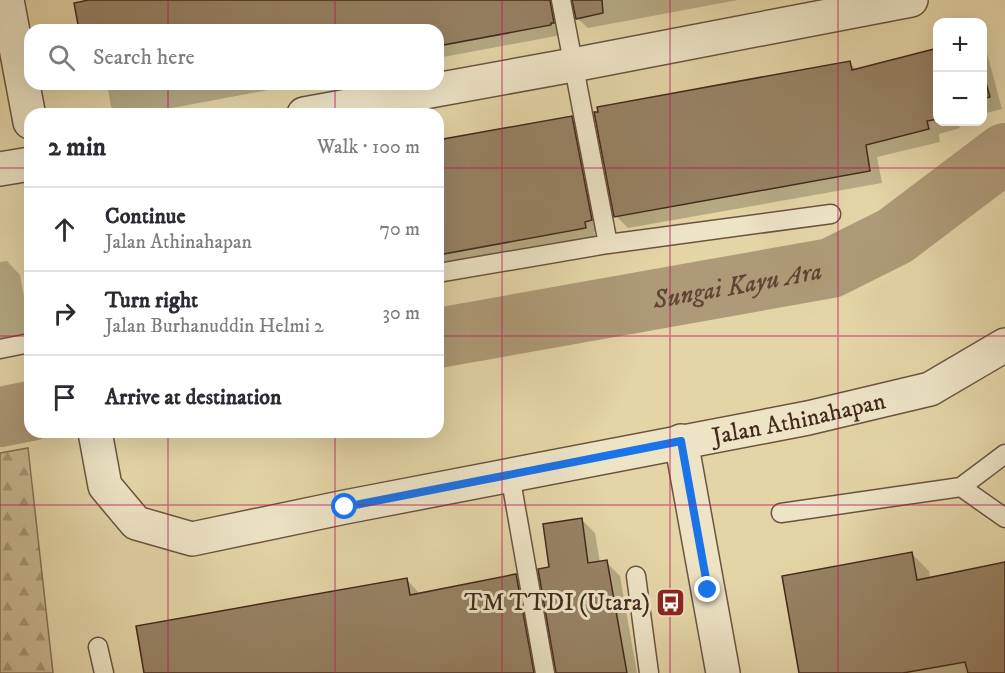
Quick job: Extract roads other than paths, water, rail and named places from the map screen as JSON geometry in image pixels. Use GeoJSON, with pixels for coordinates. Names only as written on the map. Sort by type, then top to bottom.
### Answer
{"type":"FeatureCollection","features":[{"type":"Feature","properties":{"kind":"street"},"geometry":{"type":"LineString","coordinates":[[7,0],[27,108]]}},
{"type":"Feature","properties":{"kind":"street"},"geometry":{"type":"LineString","coordinates":[[444,88],[911,0]]}},
{"type":"Feature","properties":{"kind":"street"},"geometry":{"type":"LineString","coordinates":[[337,108],[436,90]]}},
{"type":"Feature","properties":{"kind":"street"},"geometry":{"type":"LineString","coordinates":[[0,169],[24,165]]}},
{"type":"Feature","properties":{"kind":"street","name":"Jalan Athinahapan"},"geometry":{"type":"LineString","coordinates":[[96,438],[105,486],[136,523],[192,539],[681,441],[808,418],[930,389],[1005,345]]}},
{"type":"Feature","properties":{"kind":"street"},"geometry":{"type":"LineString","coordinates":[[681,441],[723,673]]}},
{"type":"Feature","properties":{"kind":"lane"},"geometry":{"type":"LineString","coordinates":[[561,0],[608,244]]}},
{"type":"Feature","properties":{"kind":"lane"},"geometry":{"type":"LineString","coordinates":[[444,272],[608,244],[831,214]]}},
{"type":"Feature","properties":{"kind":"lane"},"geometry":{"type":"LineString","coordinates":[[0,350],[24,344]]}},
{"type":"Feature","properties":{"kind":"lane"},"geometry":{"type":"LineString","coordinates":[[781,513],[962,487],[1005,453]]}},
{"type":"Feature","properties":{"kind":"lane"},"geometry":{"type":"LineString","coordinates":[[510,475],[545,673]]}},
{"type":"Feature","properties":{"kind":"lane"},"geometry":{"type":"LineString","coordinates":[[962,487],[1005,518]]}},
{"type":"Feature","properties":{"kind":"lane"},"geometry":{"type":"LineString","coordinates":[[636,576],[649,673]]}},
{"type":"Feature","properties":{"kind":"lane"},"geometry":{"type":"LineString","coordinates":[[98,647],[104,673]]}},
{"type":"Feature","properties":{"kind":"waterway","name":"Sungai Kayu Ara"},"geometry":{"type":"LineString","coordinates":[[444,337],[831,268],[895,236],[1005,153]]}},
{"type":"Feature","properties":{"kind":"waterway","name":"Sungai Kayu Ara"},"geometry":{"type":"LineString","coordinates":[[0,417],[24,412]]}},
{"type":"Feature","properties":{"kind":"place","name":"TM TTDI (Utara)"},"geometry":{"type":"Point","coordinates":[671,602]}}]}
